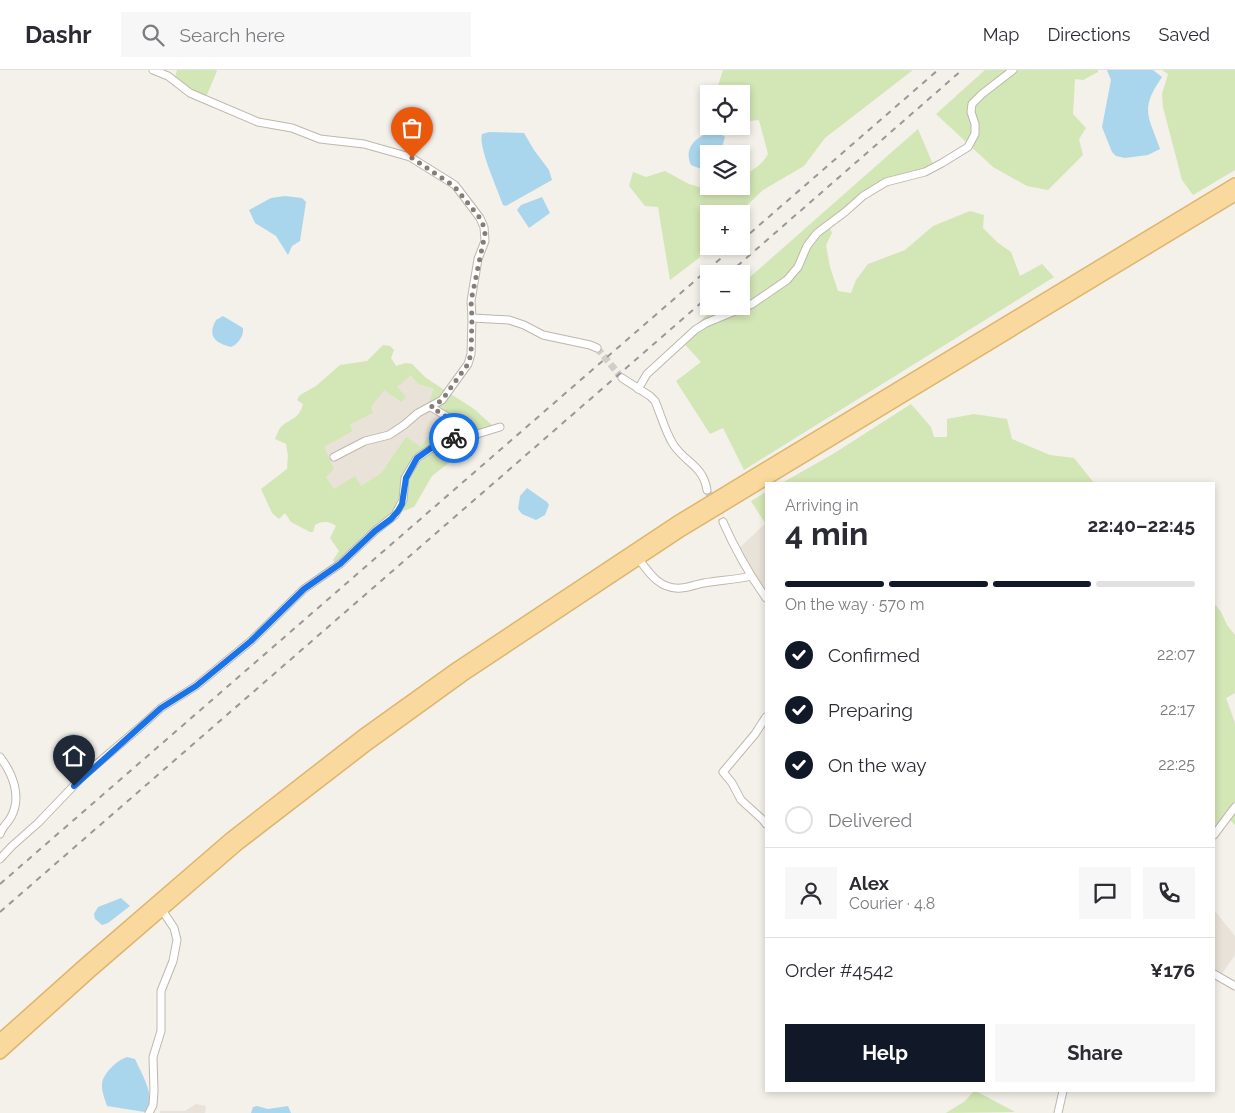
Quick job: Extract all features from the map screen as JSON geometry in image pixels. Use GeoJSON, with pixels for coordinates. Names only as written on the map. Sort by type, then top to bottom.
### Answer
{"type":"FeatureCollection","features":[{"type":"Feature","properties":{"kind":"main road"},"geometry":{"type":"LineString","coordinates":[[0,1040],[231,838],[362,736],[457,668],[677,522],[1235,184]]}},
{"type":"Feature","properties":{"kind":"main road"},"geometry":{"type":"LineString","coordinates":[[0,1053],[237,845],[368,744],[462,676],[638,558],[1235,195]]}},
{"type":"Feature","properties":{"kind":"street"},"geometry":{"type":"LineString","coordinates":[[153,70],[172,78],[190,93],[258,122],[292,128],[320,139],[364,144],[410,157],[451,183],[480,218],[484,227],[485,241],[478,259],[471,301],[471,354],[468,364],[442,400],[418,413],[389,435],[365,441],[334,457]]}},
{"type":"Feature","properties":{"kind":"street"},"geometry":{"type":"LineString","coordinates":[[638,389],[647,374],[703,324],[752,304],[787,280],[798,267],[807,246],[817,233],[863,196],[886,182],[925,172],[968,146],[975,134],[975,124],[971,112],[972,104],[1013,70]]}},
{"type":"Feature","properties":{"kind":"street"},"geometry":{"type":"LineString","coordinates":[[472,318],[513,321],[543,335],[590,344],[598,348]]}},
{"type":"Feature","properties":{"kind":"street"},"geometry":{"type":"LineString","coordinates":[[622,378],[655,401],[673,444],[700,471],[705,479],[707,490]]}},
{"type":"Feature","properties":{"kind":"street"},"geometry":{"type":"LineString","coordinates":[[431,407],[461,426],[470,436]]}},
{"type":"Feature","properties":{"kind":"street"},"geometry":{"type":"LineString","coordinates":[[0,859],[84,775],[161,708],[196,686],[251,641],[304,589],[340,564],[375,531],[391,519],[402,504],[406,478],[417,458],[445,438],[470,436],[500,427]]}},
{"type":"Feature","properties":{"kind":"street"},"geometry":{"type":"LineString","coordinates":[[723,522],[737,554],[765,597]]}},
{"type":"Feature","properties":{"kind":"street"},"geometry":{"type":"LineString","coordinates":[[638,558],[656,580],[670,587],[680,588],[751,576]]}},
{"type":"Feature","properties":{"kind":"street"},"geometry":{"type":"LineString","coordinates":[[765,719],[755,734],[722,772],[732,783],[741,800],[765,823]]}},
{"type":"Feature","properties":{"kind":"street"},"geometry":{"type":"LineString","coordinates":[[0,757],[8,769],[14,784],[17,800],[12,816],[0,834]]}},
{"type":"Feature","properties":{"kind":"street"},"geometry":{"type":"LineString","coordinates":[[1215,834],[1235,807]]}},
{"type":"Feature","properties":{"kind":"street"},"geometry":{"type":"LineString","coordinates":[[148,1113],[153,1105],[153,1058],[161,1031],[161,991],[173,960],[177,940],[174,928],[162,910]]}},
{"type":"Feature","properties":{"kind":"street"},"geometry":{"type":"LineString","coordinates":[[1215,975],[1235,986]]}},
{"type":"Feature","properties":{"kind":"street"},"geometry":{"type":"LineString","coordinates":[[1058,1113],[1063,1092]]}},
{"type":"Feature","properties":{"kind":"shaded area"},"geometry":{"type":"Polygon","coordinates":[[[411,374],[418,384],[434,389],[445,413],[421,448],[406,437],[381,473],[361,486],[334,489],[326,477],[324,447],[353,431],[350,425],[373,413],[370,407],[384,389],[400,402],[397,387],[411,374]]]}},
{"type":"Feature","properties":{"kind":"shaded area"},"geometry":{"type":"Polygon","coordinates":[[[765,524],[765,599],[742,567],[735,552],[765,524]]]}},
{"type":"Feature","properties":{"kind":"shaded area"},"geometry":{"type":"Polygon","coordinates":[[[1215,911],[1235,936],[1235,955],[1221,975],[1215,972],[1215,911]]]}},
{"type":"Feature","properties":{"kind":"shaded area"},"geometry":{"type":"Polygon","coordinates":[[[196,1104],[206,1106],[205,1113],[160,1113],[160,1111],[185,1111],[196,1104]]]}},
{"type":"Feature","properties":{"kind":"green space"},"geometry":{"type":"Polygon","coordinates":[[[177,70],[217,71],[206,97],[185,88],[175,77],[177,70]]]}},
{"type":"Feature","properties":{"kind":"green space"},"geometry":{"type":"Polygon","coordinates":[[[723,70],[913,70],[825,138],[804,166],[763,190],[747,205],[700,205],[702,255],[670,280],[658,207],[645,206],[629,186],[633,172],[646,177],[665,171],[689,184],[700,187],[700,195],[750,195],[750,171],[763,161],[768,154],[759,120],[750,121],[750,85],[718,85],[723,70]]]}},
{"type":"Feature","properties":{"kind":"green space"},"geometry":{"type":"Polygon","coordinates":[[[985,70],[1098,70],[1098,72],[1083,80],[1075,79],[1073,114],[1086,128],[1079,139],[1083,155],[1048,190],[1027,186],[993,167],[936,114],[985,70]]]}},
{"type":"Feature","properties":{"kind":"green space"},"geometry":{"type":"Polygon","coordinates":[[[1162,70],[1235,70],[1235,170],[1193,195],[1182,180],[1163,107],[1162,94],[1168,74],[1162,70]]]}},
{"type":"Feature","properties":{"kind":"green space"},"geometry":{"type":"Polygon","coordinates":[[[918,129],[935,169],[879,188],[830,228],[832,233],[826,245],[830,267],[838,291],[851,293],[856,280],[868,264],[905,250],[933,226],[970,211],[984,215],[983,228],[997,242],[1011,252],[1020,276],[1042,264],[1054,277],[744,470],[723,428],[710,434],[676,381],[701,362],[680,339],[707,315],[750,315],[750,277],[918,129]]]}},
{"type":"Feature","properties":{"kind":"green space"},"geometry":{"type":"Polygon","coordinates":[[[383,345],[390,346],[394,350],[391,358],[396,366],[406,363],[412,364],[426,378],[474,409],[494,427],[432,476],[414,507],[390,517],[374,527],[335,563],[333,560],[339,551],[330,538],[336,526],[334,524],[328,522],[320,523],[315,525],[313,532],[310,532],[291,522],[285,513],[279,519],[272,513],[261,489],[287,469],[288,456],[286,444],[275,439],[281,427],[299,413],[303,404],[297,400],[300,395],[316,386],[340,365],[367,361],[383,345]],[[411,375],[397,387],[406,397],[401,402],[384,390],[371,407],[373,413],[350,425],[353,431],[324,447],[334,469],[326,477],[334,489],[355,476],[361,486],[381,473],[406,437],[421,447],[445,413],[429,402],[434,389],[418,384],[411,375]]]}},
{"type":"Feature","properties":{"kind":"green space"},"geometry":{"type":"Polygon","coordinates":[[[911,404],[931,427],[934,437],[947,437],[947,419],[974,414],[1007,419],[1012,439],[1050,455],[1074,458],[1093,482],[784,482],[833,454],[911,404]]]}},
{"type":"Feature","properties":{"kind":"green space"},"geometry":{"type":"Polygon","coordinates":[[[765,493],[765,523],[751,501],[765,493]]]}},
{"type":"Feature","properties":{"kind":"green space"},"geometry":{"type":"Polygon","coordinates":[[[1215,604],[1235,635],[1235,693],[1226,698],[1235,723],[1235,825],[1226,816],[1215,830],[1215,604]]]}},
{"type":"Feature","properties":{"kind":"green space"},"geometry":{"type":"Polygon","coordinates":[[[973,1092],[978,1092],[1015,1112],[946,1113],[965,1101],[973,1092]]]}},
{"type":"Feature","properties":{"kind":"water"},"geometry":{"type":"Polygon","coordinates":[[[1107,70],[1153,70],[1162,77],[1150,98],[1148,106],[1148,113],[1160,149],[1148,155],[1125,158],[1116,156],[1112,152],[1102,127],[1111,80],[1107,70]]]}},
{"type":"Feature","properties":{"kind":"water"},"geometry":{"type":"Polygon","coordinates":[[[489,132],[524,133],[549,170],[552,180],[506,206],[503,205],[483,148],[482,134],[489,132]]]}},
{"type":"Feature","properties":{"kind":"water"},"geometry":{"type":"Polygon","coordinates":[[[722,135],[725,137],[723,145],[700,145],[700,168],[691,165],[689,153],[693,143],[702,136],[722,135]]]}},
{"type":"Feature","properties":{"kind":"water"},"geometry":{"type":"Polygon","coordinates":[[[285,196],[302,198],[306,202],[300,241],[292,246],[288,255],[276,236],[255,223],[249,210],[271,198],[285,196]]]}},
{"type":"Feature","properties":{"kind":"water"},"geometry":{"type":"Polygon","coordinates":[[[542,197],[550,213],[529,228],[517,210],[521,205],[542,197]]]}},
{"type":"Feature","properties":{"kind":"water"},"geometry":{"type":"Polygon","coordinates":[[[223,316],[243,328],[243,334],[240,339],[231,347],[217,341],[213,335],[212,330],[216,320],[223,316]]]}},
{"type":"Feature","properties":{"kind":"water"},"geometry":{"type":"Polygon","coordinates":[[[527,488],[549,505],[545,515],[536,520],[522,514],[518,509],[520,496],[527,488]]]}},
{"type":"Feature","properties":{"kind":"water"},"geometry":{"type":"Polygon","coordinates":[[[72,734],[85,739],[87,748],[82,753],[70,751],[64,747],[66,737],[72,734]]]}},
{"type":"Feature","properties":{"kind":"water"},"geometry":{"type":"Polygon","coordinates":[[[121,898],[130,906],[108,923],[102,925],[95,919],[94,914],[98,907],[121,898]]]}},
{"type":"Feature","properties":{"kind":"water"},"geometry":{"type":"Polygon","coordinates":[[[127,1057],[135,1059],[147,1086],[150,1100],[149,1107],[145,1112],[107,1106],[103,1094],[102,1082],[104,1077],[114,1065],[127,1057]]]}},
{"type":"Feature","properties":{"kind":"water"},"geometry":{"type":"Polygon","coordinates":[[[257,1106],[268,1109],[288,1106],[291,1113],[251,1113],[253,1107],[257,1106]]]}},
{"type":"Feature","properties":{"kind":"tunnel"},"geometry":{"type":"LineString","coordinates":[[597,348],[622,378]]}},
{"type":"Feature","properties":{"kind":"tunnel"},"geometry":{"type":"LineString","coordinates":[[707,490],[723,522]]}},
{"type":"Feature","properties":{"kind":"railway"},"geometry":{"type":"LineString","coordinates":[[750,233],[938,70]]}},
{"type":"Feature","properties":{"kind":"railway"},"geometry":{"type":"LineString","coordinates":[[738,265],[962,70]]}},
{"type":"Feature","properties":{"kind":"railway"},"geometry":{"type":"LineString","coordinates":[[0,884],[725,255]]}},
{"type":"Feature","properties":{"kind":"railway"},"geometry":{"type":"LineString","coordinates":[[0,912],[700,304]]}},
{"type":"Feature","properties":{"kind":"way so far"},"geometry":{"type":"LineString","coordinates":[[412,158],[451,183],[480,218],[484,227],[485,241],[478,259],[471,301],[471,354],[468,364],[442,400],[431,407],[461,426],[470,436],[454,438]]}},
{"type":"Feature","properties":{"kind":"route"},"geometry":{"type":"LineString","coordinates":[[74,786],[84,775],[161,708],[196,686],[261,633],[304,589],[340,564],[375,531],[391,519],[402,504],[404,484],[410,467],[417,458],[445,438],[454,438]]}}]}
